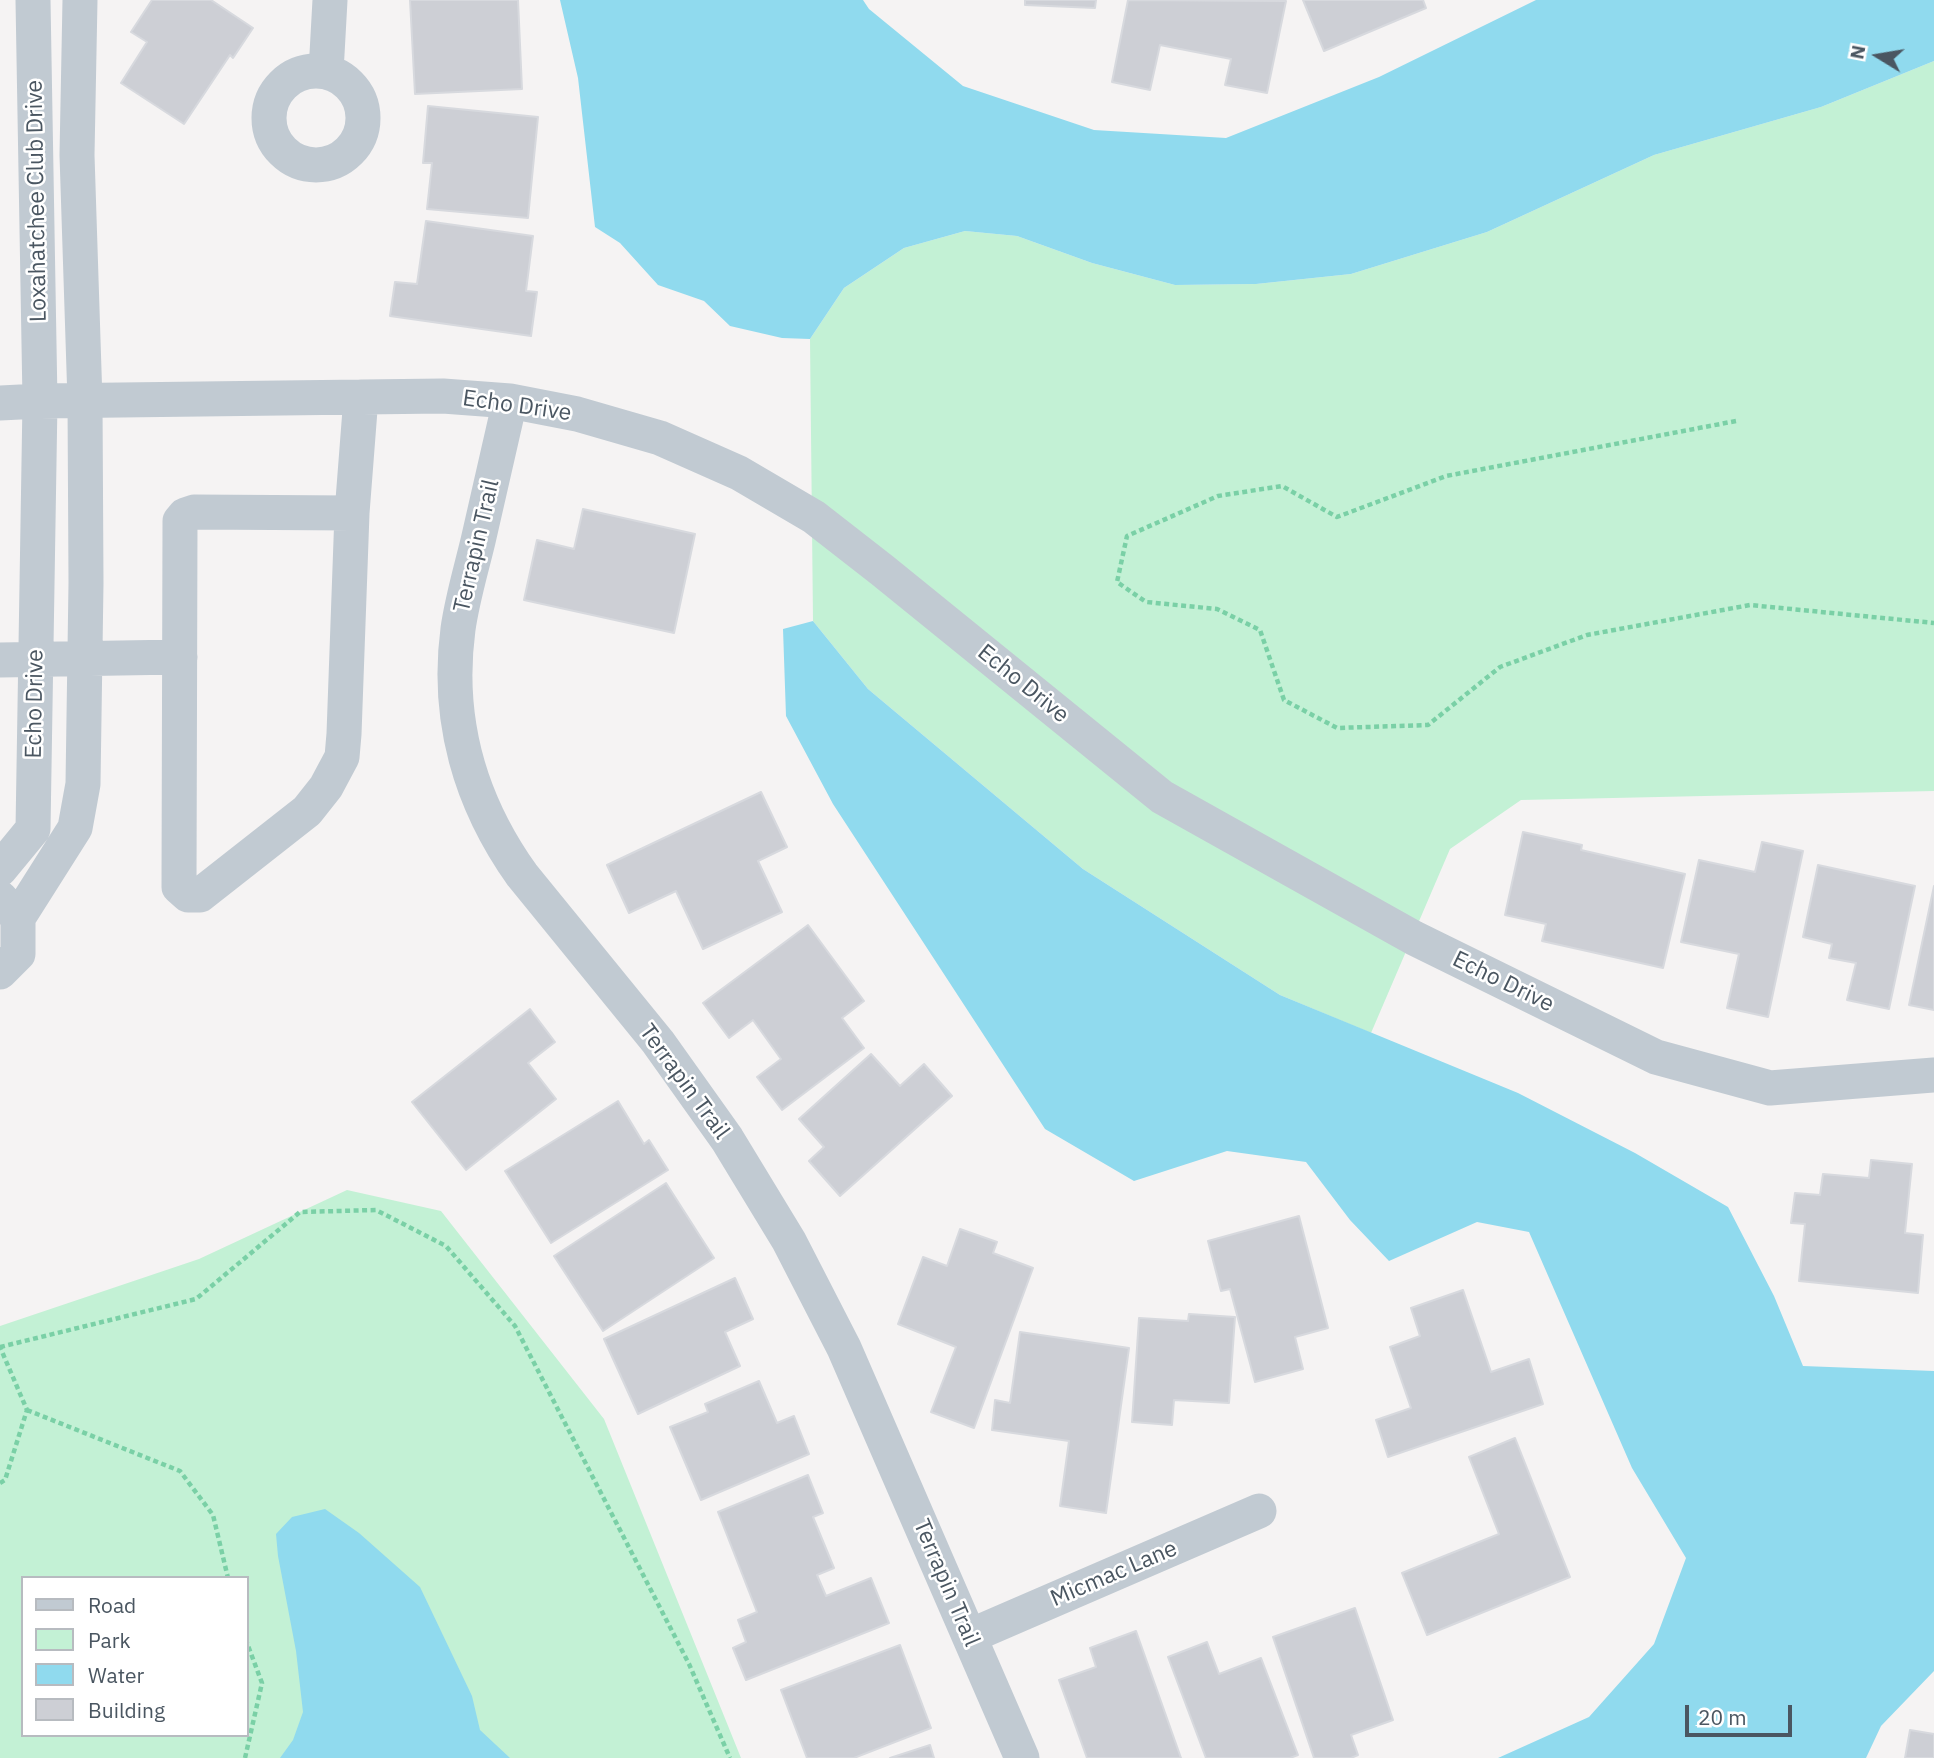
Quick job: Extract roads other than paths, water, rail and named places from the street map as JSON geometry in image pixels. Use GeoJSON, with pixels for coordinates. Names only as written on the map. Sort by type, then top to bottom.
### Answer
{"type":"FeatureCollection","features":[{"type":"Feature","properties":{"kind":"street","name":"Loxahatchee Club Drive"},"geometry":{"type":"LineString","coordinates":[[33,0],[40,401]]}},
{"type":"Feature","properties":{"kind":"street","name":"Loxahatchee Club Drive"},"geometry":{"type":"LineString","coordinates":[[80,0],[77,155],[85,401]]}},
{"type":"Feature","properties":{"kind":"street"},"geometry":{"type":"LineString","coordinates":[[326,72],[330,0]]}},
{"type":"Feature","properties":{"kind":"street","name":"Echo Drive"},"geometry":{"type":"LineString","coordinates":[[0,403],[443,396],[510,401],[577,414],[660,438],[739,473],[814,517],[882,569],[1162,797],[1414,938],[1656,1056],[1770,1088],[1934,1075]]}},
{"type":"Feature","properties":{"kind":"street"},"geometry":{"type":"LineString","coordinates":[[352,513],[194,512],[185,515],[180,521],[179,887],[188,895],[200,895],[307,811],[326,787],[342,757],[352,513],[361,397]]}},
{"type":"Feature","properties":{"kind":"street","name":"Echo Drive"},"geometry":{"type":"LineString","coordinates":[[0,869],[33,829],[40,401]]}},
{"type":"Feature","properties":{"kind":"street"},"geometry":{"type":"LineString","coordinates":[[0,972],[18,954],[9,908],[75,828],[83,784],[85,401]]}},
{"type":"Feature","properties":{"kind":"street","name":"Terrapin Trail"},"geometry":{"type":"LineString","coordinates":[[510,401],[458,628],[455,680],[460,732],[465,758],[482,807],[522,875],[657,1042],[727,1139],[789,1241],[844,1348],[1022,1758]]}},
{"type":"Feature","properties":{"kind":"street"},"geometry":{"type":"LineString","coordinates":[[0,660],[180,657]]}},
{"type":"Feature","properties":{"kind":"street","name":"Micmac Lane"},"geometry":{"type":"LineString","coordinates":[[970,1636],[1259,1511]]}},
{"type":"Feature","properties":{"kind":"water"},"geometry":{"type":"Polygon","coordinates":[[[560,0],[863,0],[869,9],[963,86],[1094,130],[1226,138],[1379,77],[1536,0],[1934,0],[1934,61],[1821,107],[1654,155],[1487,232],[1351,274],[1256,284],[1175,285],[1092,263],[1017,236],[965,231],[904,248],[844,288],[810,339],[782,338],[730,326],[704,301],[658,285],[620,243],[595,227],[578,78],[560,0]]]}},
{"type":"Feature","properties":{"kind":"water"},"geometry":{"type":"Polygon","coordinates":[[[813,621],[868,689],[1083,869],[1280,995],[1518,1093],[1635,1153],[1728,1207],[1774,1296],[1803,1366],[1934,1371],[1934,1671],[1881,1726],[1866,1758],[1498,1758],[1589,1717],[1654,1644],[1686,1558],[1632,1468],[1529,1232],[1477,1222],[1389,1261],[1350,1220],[1306,1162],[1227,1151],[1134,1181],[1045,1129],[833,804],[786,716],[783,629],[813,621]]]}},
{"type":"Feature","properties":{"kind":"water"},"geometry":{"type":"Polygon","coordinates":[[[325,1509],[359,1533],[420,1587],[472,1696],[480,1730],[510,1758],[280,1758],[293,1740],[303,1712],[296,1651],[276,1534],[292,1517],[325,1509]]]}}]}
